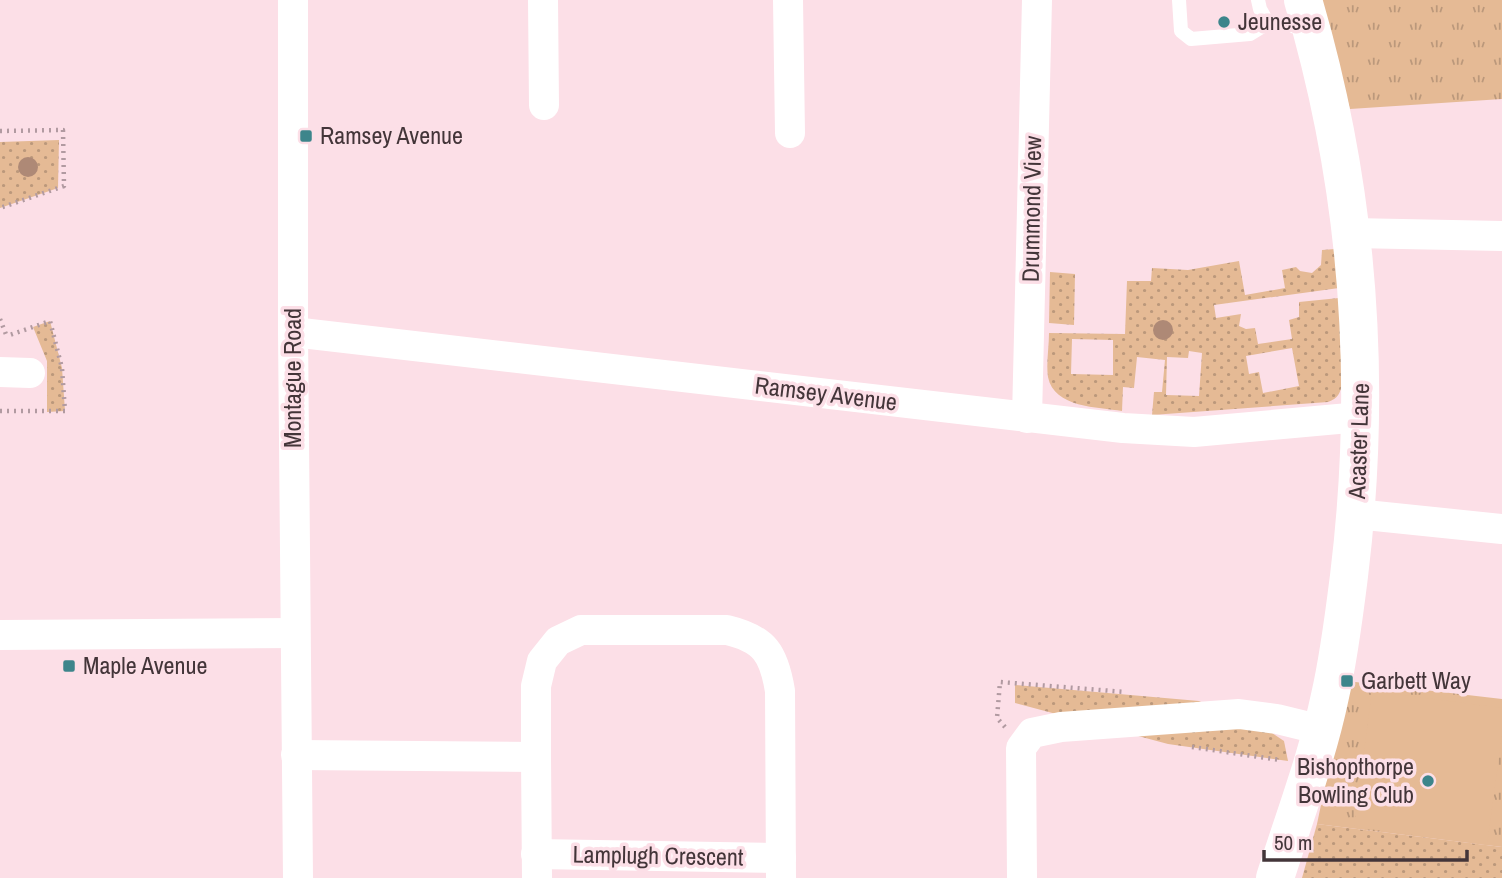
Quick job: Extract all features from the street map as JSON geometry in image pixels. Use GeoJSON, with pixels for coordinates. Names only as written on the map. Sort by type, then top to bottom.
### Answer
{"type":"FeatureCollection","features":[{"type":"Feature","properties":{"kind":"street","name":"Montague Road"},"geometry":{"type":"LineString","coordinates":[[293,0],[298,878]]}},
{"type":"Feature","properties":{"kind":"street"},"geometry":{"type":"LineString","coordinates":[[543,0],[544,105]]}},
{"type":"Feature","properties":{"kind":"street"},"geometry":{"type":"LineString","coordinates":[[788,0],[790,133]]}},
{"type":"Feature","properties":{"kind":"street","name":"Drummond View"},"geometry":{"type":"LineString","coordinates":[[1027,418],[1037,0]]}},
{"type":"Feature","properties":{"kind":"street","name":"Acaster Lane"},"geometry":{"type":"LineString","coordinates":[[1275,878],[1331,695],[1356,514],[1360,416],[1361,353],[1352,233],[1339,146],[1307,14]]}},
{"type":"Feature","properties":{"kind":"street"},"geometry":{"type":"LineString","coordinates":[[1352,233],[1502,236]]}},
{"type":"Feature","properties":{"kind":"street","name":"Ramsey Avenue"},"geometry":{"type":"LineString","coordinates":[[293,332],[1123,428],[1194,432],[1360,416]]}},
{"type":"Feature","properties":{"kind":"street"},"geometry":{"type":"LineString","coordinates":[[0,372],[30,373]]}},
{"type":"Feature","properties":{"kind":"street"},"geometry":{"type":"LineString","coordinates":[[1356,514],[1502,529]]}},
{"type":"Feature","properties":{"kind":"street","name":"Lamplugh Crescent"},"geometry":{"type":"LineString","coordinates":[[581,630],[727,630],[748,635],[766,649],[776,665],[780,691],[780,868],[536,866],[537,686],[542,661],[558,641],[581,630]]}},
{"type":"Feature","properties":{"kind":"street"},"geometry":{"type":"LineString","coordinates":[[0,635],[295,633]]}},
{"type":"Feature","properties":{"kind":"street"},"geometry":{"type":"LineString","coordinates":[[1022,878],[1021,748],[1032,733],[1061,727],[1239,714],[1278,719],[1322,730]]}},
{"type":"Feature","properties":{"kind":"street"},"geometry":{"type":"LineString","coordinates":[[296,755],[536,757]]}},
{"type":"Feature","properties":{"kind":"lane"},"geometry":{"type":"LineString","coordinates":[[1179,0],[1181,31],[1191,39],[1250,34],[1268,23],[1307,14]]}},
{"type":"Feature","properties":{"kind":"lane"},"geometry":{"type":"LineString","coordinates":[[1258,0],[1259,9],[1268,23]]}},
{"type":"Feature","properties":{"kind":"path"},"geometry":{"type":"LineString","coordinates":[[0,131],[63,130],[64,186],[0,208]]}},
{"type":"Feature","properties":{"kind":"green space"},"geometry":{"type":"Polygon","coordinates":[[[1319,0],[1502,0],[1502,99],[1350,109],[1319,0]]]}},
{"type":"Feature","properties":{"kind":"green space"},"geometry":{"type":"Polygon","coordinates":[[[59,140],[58,188],[0,208],[0,142],[59,140]]]}},
{"type":"Feature","properties":{"kind":"green space"},"geometry":{"type":"Polygon","coordinates":[[[1335,249],[1339,288],[1214,305],[1216,318],[1241,314],[1239,326],[1246,329],[1255,328],[1258,344],[1292,339],[1289,320],[1299,317],[1299,302],[1339,298],[1342,384],[1338,395],[1328,402],[1152,415],[1154,392],[1162,392],[1165,360],[1137,357],[1134,388],[1123,387],[1122,411],[1078,404],[1059,395],[1052,387],[1047,372],[1049,333],[1125,334],[1127,281],[1151,281],[1152,268],[1188,270],[1239,261],[1245,295],[1285,288],[1282,270],[1296,267],[1300,271],[1312,273],[1321,265],[1322,250],[1335,249]],[[1072,339],[1071,374],[1113,375],[1113,340],[1072,339]],[[1292,348],[1246,356],[1249,374],[1259,372],[1263,393],[1299,386],[1292,348]],[[1189,351],[1188,358],[1167,357],[1166,395],[1199,396],[1202,353],[1189,351]]]}},
{"type":"Feature","properties":{"kind":"green space"},"geometry":{"type":"Polygon","coordinates":[[[1050,272],[1075,274],[1074,325],[1049,323],[1050,272]]]}},
{"type":"Feature","properties":{"kind":"green space"},"geometry":{"type":"Polygon","coordinates":[[[50,321],[62,368],[65,411],[47,412],[47,361],[33,327],[50,321]]]}},
{"type":"Feature","properties":{"kind":"green space","name":"Bishopthorpe Bowling Club"},"geometry":{"type":"Polygon","coordinates":[[[1347,681],[1502,699],[1502,847],[1317,824],[1347,681]]]}},
{"type":"Feature","properties":{"kind":"green space"},"geometry":{"type":"Polygon","coordinates":[[[1015,685],[1199,701],[1272,733],[1284,741],[1288,761],[1168,744],[1015,703],[1015,685]]]}},
{"type":"Feature","properties":{"kind":"green space","name":"Bishopthorpe Bowling Club"},"geometry":{"type":"Polygon","coordinates":[[[1372,691],[1502,708],[1502,735],[1487,845],[1354,827],[1372,691]]]}},
{"type":"Feature","properties":{"kind":"green space"},"geometry":{"type":"Polygon","coordinates":[[[1317,824],[1502,847],[1502,878],[1302,878],[1317,824]]]}},
{"type":"Feature","properties":{"kind":"place","name":"Jeunesse"},"geometry":{"type":"Point","coordinates":[1224,22]}},
{"type":"Feature","properties":{"kind":"place","name":"Ramsey Avenue"},"geometry":{"type":"Point","coordinates":[306,136]}},
{"type":"Feature","properties":{"kind":"place","name":"Maple Avenue"},"geometry":{"type":"Point","coordinates":[69,666]}},
{"type":"Feature","properties":{"kind":"place","name":"Garbett Way"},"geometry":{"type":"Point","coordinates":[1347,681]}},
{"type":"Feature","properties":{"kind":"place","name":"Bishopthorpe Bowling Club"},"geometry":{"type":"Point","coordinates":[1428,781]}}]}
